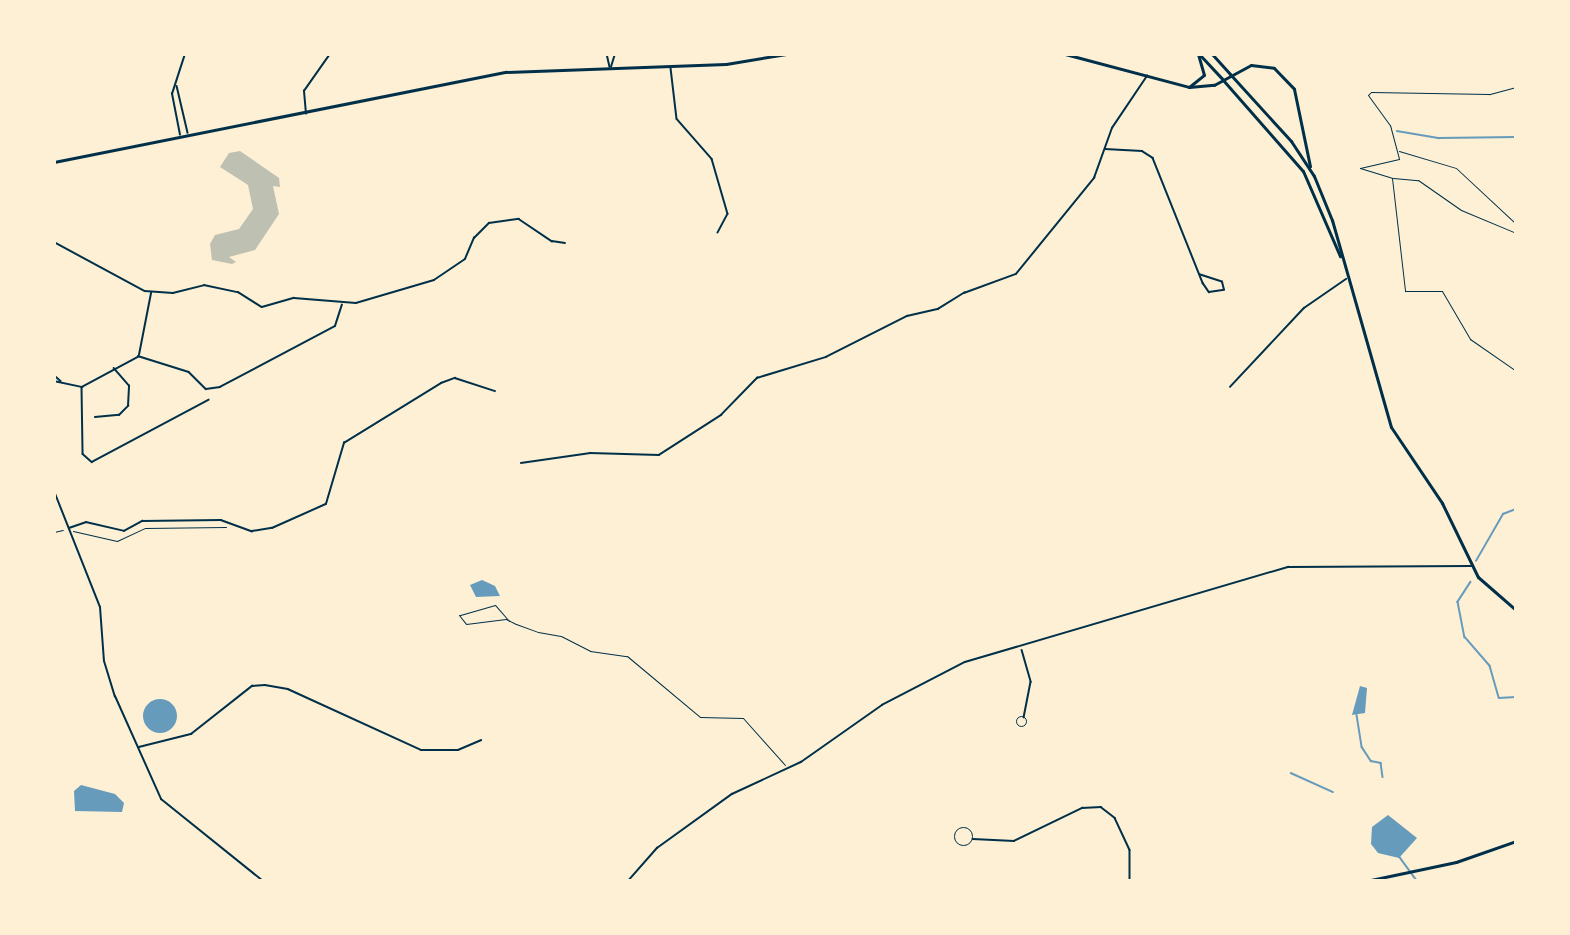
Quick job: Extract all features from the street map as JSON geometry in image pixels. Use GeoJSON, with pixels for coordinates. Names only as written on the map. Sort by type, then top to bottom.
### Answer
{"type":"FeatureCollection","features":[{"type":"Feature","properties":{"kind":"main road"},"geometry":{"type":"LineString","coordinates":[[54,162],[189,134],[306,114],[506,72],[671,67],[786,54]]}},
{"type":"Feature","properties":{"kind":"main road"},"geometry":{"type":"LineString","coordinates":[[1065,54],[1189,87],[1223,80],[1230,74],[1261,64],[1288,79],[1314,176],[1342,260],[1388,420],[1442,503],[1472,565],[1486,588],[1516,610]]}},
{"type":"Feature","properties":{"kind":"main road"},"geometry":{"type":"LineString","coordinates":[[1189,87],[1204,75],[1199,54]]}},
{"type":"Feature","properties":{"kind":"main road"},"geometry":{"type":"LineString","coordinates":[[1199,54],[1303,171],[1342,260]]}},
{"type":"Feature","properties":{"kind":"main road"},"geometry":{"type":"LineString","coordinates":[[1212,54],[1291,141],[1314,176]]}},
{"type":"Feature","properties":{"kind":"main road"},"geometry":{"type":"LineString","coordinates":[[1366,881],[1416,870],[1516,841]]}},
{"type":"Feature","properties":{"kind":"street"},"geometry":{"type":"LineString","coordinates":[[180,136],[172,99],[185,54]]}},
{"type":"Feature","properties":{"kind":"street"},"geometry":{"type":"LineString","coordinates":[[306,114],[305,89],[330,54]]}},
{"type":"Feature","properties":{"kind":"street"},"geometry":{"type":"LineString","coordinates":[[607,54],[610,68]]}},
{"type":"Feature","properties":{"kind":"street"},"geometry":{"type":"LineString","coordinates":[[610,68],[615,54]]}},
{"type":"Feature","properties":{"kind":"street"},"geometry":{"type":"LineString","coordinates":[[671,67],[677,119],[712,159],[728,214],[718,233]]}},
{"type":"Feature","properties":{"kind":"street"},"geometry":{"type":"LineString","coordinates":[[521,463],[590,453],[659,455],[721,415],[757,378],[826,357],[907,316],[938,309],[964,293],[1016,274],[1086,190],[1104,149],[1147,76]]}},
{"type":"Feature","properties":{"kind":"street"},"geometry":{"type":"LineString","coordinates":[[176,85],[189,134]]}},
{"type":"Feature","properties":{"kind":"street"},"geometry":{"type":"LineString","coordinates":[[1104,149],[1142,151],[1153,158],[1200,275],[1209,292],[1224,290],[1222,282],[1200,275]]}},
{"type":"Feature","properties":{"kind":"street"},"geometry":{"type":"LineString","coordinates":[[54,242],[117,280],[151,292],[204,285],[238,292],[262,307],[294,298],[342,304],[446,274],[465,259],[474,238],[489,223],[519,219],[552,241],[565,243]]}},
{"type":"Feature","properties":{"kind":"street"},"geometry":{"type":"LineString","coordinates":[[1230,387],[1304,308],[1347,278]]}},
{"type":"Feature","properties":{"kind":"street"},"geometry":{"type":"LineString","coordinates":[[138,356],[151,292]]}},
{"type":"Feature","properties":{"kind":"street"},"geometry":{"type":"LineString","coordinates":[[54,381],[82,387],[112,368],[138,356],[189,372],[206,389],[220,387],[335,326],[342,304]]}},
{"type":"Feature","properties":{"kind":"street"},"geometry":{"type":"LineString","coordinates":[[95,417],[119,415],[128,406],[131,391],[121,374],[120,364]]}},
{"type":"Feature","properties":{"kind":"street"},"geometry":{"type":"LineString","coordinates":[[112,368],[121,374]]}},
{"type":"Feature","properties":{"kind":"street"},"geometry":{"type":"LineString","coordinates":[[54,375],[62,382]]}},
{"type":"Feature","properties":{"kind":"street"},"geometry":{"type":"LineString","coordinates":[[69,530],[86,522],[124,531],[142,521],[231,523],[252,531],[272,528],[326,504],[344,443],[441,383],[455,378],[495,391]]}},
{"type":"Feature","properties":{"kind":"street"},"geometry":{"type":"LineString","coordinates":[[82,387],[83,454],[92,462],[208,400]]}},
{"type":"Feature","properties":{"kind":"street"},"geometry":{"type":"LineString","coordinates":[[54,491],[100,607],[109,679],[138,747],[172,813],[263,881]]}},
{"type":"Feature","properties":{"kind":"street"},"geometry":{"type":"LineString","coordinates":[[628,881],[683,827],[732,794],[790,767],[882,705],[965,662],[1021,649],[1288,567],[1472,565]]}},
{"type":"Feature","properties":{"kind":"street"},"geometry":{"type":"LineString","coordinates":[[1021,649],[1030,682],[1024,717]]}},
{"type":"Feature","properties":{"kind":"street"},"geometry":{"type":"LineString","coordinates":[[138,747],[190,734],[252,686],[265,685],[288,689],[421,750],[458,750],[481,740]]}},
{"type":"Feature","properties":{"kind":"street"},"geometry":{"type":"LineString","coordinates":[[973,839],[966,829],[955,836],[963,846],[973,839],[1014,841],[1073,811],[1101,807],[1115,818],[1130,850],[1130,881]]}},
{"type":"Feature","properties":{"kind":"path"},"geometry":{"type":"LineString","coordinates":[[1516,87],[1489,94],[1371,92],[1368,95],[1386,116],[1399,151],[1399,159],[1360,168],[1392,178],[1418,180],[1458,208],[1516,232]]}},
{"type":"Feature","properties":{"kind":"path"},"geometry":{"type":"LineString","coordinates":[[1399,151],[1456,168],[1516,224]]}},
{"type":"Feature","properties":{"kind":"path"},"geometry":{"type":"LineString","coordinates":[[1392,178],[1405,291],[1442,291],[1470,339],[1516,371]]}},
{"type":"Feature","properties":{"kind":"path"},"geometry":{"type":"LineString","coordinates":[[54,532],[69,530],[117,541],[145,528],[225,528],[231,523]]}},
{"type":"Feature","properties":{"kind":"path"},"geometry":{"type":"LineString","coordinates":[[509,621],[495,605],[459,615],[466,624],[509,621],[552,634],[590,651],[627,656],[700,717],[742,718],[790,767]]}},
{"type":"Feature","properties":{"kind":"water"},"geometry":{"type":"Polygon","coordinates":[[[482,580],[495,586],[500,596],[476,597],[470,585],[482,580]]]}},
{"type":"Feature","properties":{"kind":"water"},"geometry":{"type":"Polygon","coordinates":[[[1360,686],[1367,688],[1365,713],[1352,715],[1360,686]]]}},
{"type":"Feature","properties":{"kind":"water"},"geometry":{"type":"Polygon","coordinates":[[[160,699],[172,704],[177,716],[172,728],[160,733],[148,728],[143,716],[148,704],[160,699]]]}},
{"type":"Feature","properties":{"kind":"water"},"geometry":{"type":"Polygon","coordinates":[[[81,785],[115,794],[124,803],[122,812],[75,811],[74,791],[81,785]]]}},
{"type":"Feature","properties":{"kind":"water"},"geometry":{"type":"Polygon","coordinates":[[[1388,815],[1417,838],[1399,858],[1378,853],[1371,844],[1372,827],[1388,815]]]}},
{"type":"Feature","properties":{"kind":"building"},"geometry":{"type":"Polygon","coordinates":[[[240,151],[279,178],[280,187],[273,186],[279,214],[255,250],[229,257],[236,262],[232,264],[212,260],[210,244],[215,235],[239,229],[253,209],[248,185],[220,167],[229,153],[240,151]]]}},
{"type":"Feature","properties":{"kind":"waterway"},"geometry":{"type":"LineString","coordinates":[[1397,131],[1439,138],[1516,137]]}},
{"type":"Feature","properties":{"kind":"waterway"},"geometry":{"type":"LineString","coordinates":[[1476,561],[1503,514],[1516,509]]}},
{"type":"Feature","properties":{"kind":"waterway"},"geometry":{"type":"LineString","coordinates":[[1471,582],[1458,602],[1465,637],[1490,666],[1499,698],[1516,697]]}},
{"type":"Feature","properties":{"kind":"waterway"},"geometry":{"type":"LineString","coordinates":[[1357,715],[1362,747],[1371,761],[1381,763],[1383,777]]}},
{"type":"Feature","properties":{"kind":"waterway"},"geometry":{"type":"LineString","coordinates":[[1291,773],[1333,792]]}},
{"type":"Feature","properties":{"kind":"waterway"},"geometry":{"type":"LineString","coordinates":[[1399,856],[1417,881]]}}]}
